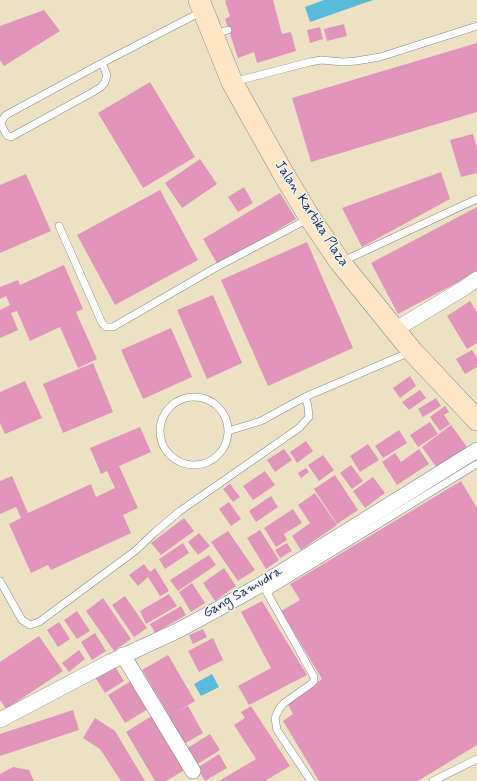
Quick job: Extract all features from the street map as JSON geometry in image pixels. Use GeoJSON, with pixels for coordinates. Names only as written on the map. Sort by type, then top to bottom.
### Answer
{"type":"FeatureCollection","features":[{"type":"Feature","properties":{"kind":"main road","name":"Jalan Kartika Plaza"},"geometry":{"type":"LineString","coordinates":[[202,5],[221,32],[232,82],[310,218],[340,262],[396,329],[412,351],[477,420]]}},
{"type":"Feature","properties":{"kind":"street"},"geometry":{"type":"LineString","coordinates":[[396,329],[477,279]]}},
{"type":"Feature","properties":{"kind":"street","name":"Gang Samudra"},"geometry":{"type":"LineString","coordinates":[[0,720],[123,655],[179,630],[216,610],[264,588],[477,461]]}},
{"type":"Feature","properties":{"kind":"street"},"geometry":{"type":"LineString","coordinates":[[123,655],[193,771]]}},
{"type":"Feature","properties":{"kind":"lane"},"geometry":{"type":"LineString","coordinates":[[102,63],[107,75],[105,82],[101,87],[11,137],[6,134],[1,124],[6,115],[102,63],[202,5]]}},
{"type":"Feature","properties":{"kind":"lane"},"geometry":{"type":"LineString","coordinates":[[232,82],[321,60],[343,62],[380,58],[477,26]]}},
{"type":"Feature","properties":{"kind":"lane"},"geometry":{"type":"LineString","coordinates":[[340,262],[477,199]]}},
{"type":"Feature","properties":{"kind":"lane"},"geometry":{"type":"LineString","coordinates":[[59,226],[102,323],[106,327],[113,327],[215,268],[310,218]]}},
{"type":"Feature","properties":{"kind":"lane"},"geometry":{"type":"LineString","coordinates":[[228,431],[261,421],[305,397],[412,351]]}},
{"type":"Feature","properties":{"kind":"lane"},"geometry":{"type":"LineString","coordinates":[[193,397],[211,401],[218,407],[224,414],[228,431],[224,448],[218,456],[207,462],[193,465],[184,464],[169,455],[162,443],[160,430],[164,415],[172,406],[182,400],[193,397]]}},
{"type":"Feature","properties":{"kind":"lane"},"geometry":{"type":"LineString","coordinates":[[0,582],[22,620],[30,625],[39,622],[135,551],[180,511],[305,423],[309,417],[305,397]]}},
{"type":"Feature","properties":{"kind":"lane"},"geometry":{"type":"LineString","coordinates":[[264,588],[314,677],[314,681],[311,684],[284,703],[279,709],[275,718],[277,730],[311,781]]}},
{"type":"Feature","properties":{"kind":"lane"},"geometry":{"type":"LineString","coordinates":[[433,781],[477,759]]}},
{"type":"Feature","properties":{"kind":"water"},"geometry":{"type":"Polygon","coordinates":[[[324,0],[373,0],[310,22],[305,7],[324,0]]]}},
{"type":"Feature","properties":{"kind":"water"},"geometry":{"type":"Polygon","coordinates":[[[212,674],[219,687],[201,696],[194,684],[212,674]]]}},
{"type":"Feature","properties":{"kind":"building"},"geometry":{"type":"Polygon","coordinates":[[[273,0],[282,34],[291,32],[296,51],[257,63],[254,52],[238,58],[225,19],[230,16],[225,1],[273,0]]]}},
{"type":"Feature","properties":{"kind":"building"},"geometry":{"type":"Polygon","coordinates":[[[44,10],[60,31],[4,66],[0,60],[0,26],[44,10]]]}},
{"type":"Feature","properties":{"kind":"building"},"geometry":{"type":"Polygon","coordinates":[[[344,24],[347,36],[327,41],[324,29],[344,24]]]}},
{"type":"Feature","properties":{"kind":"building"},"geometry":{"type":"Polygon","coordinates":[[[320,27],[323,39],[310,43],[307,30],[320,27]]]}},
{"type":"Feature","properties":{"kind":"building"},"geometry":{"type":"Polygon","coordinates":[[[477,43],[477,112],[311,162],[292,98],[477,43]]]}},
{"type":"Feature","properties":{"kind":"building"},"geometry":{"type":"Polygon","coordinates":[[[150,82],[195,157],[143,188],[98,113],[150,82]]]}},
{"type":"Feature","properties":{"kind":"building"},"geometry":{"type":"Polygon","coordinates":[[[473,134],[477,148],[477,173],[461,177],[450,140],[473,134]]]}},
{"type":"Feature","properties":{"kind":"building"},"geometry":{"type":"Polygon","coordinates":[[[200,159],[217,184],[182,208],[165,183],[200,159]]]}},
{"type":"Feature","properties":{"kind":"building"},"geometry":{"type":"Polygon","coordinates":[[[441,172],[450,199],[362,247],[342,208],[441,172]]]}},
{"type":"Feature","properties":{"kind":"building"},"geometry":{"type":"Polygon","coordinates":[[[26,174],[51,231],[0,253],[0,185],[26,174]]]}},
{"type":"Feature","properties":{"kind":"building"},"geometry":{"type":"Polygon","coordinates":[[[244,187],[253,203],[238,212],[228,197],[244,187]]]}},
{"type":"Feature","properties":{"kind":"building"},"geometry":{"type":"Polygon","coordinates":[[[160,190],[198,260],[115,305],[77,235],[160,190]]]}},
{"type":"Feature","properties":{"kind":"building"},"geometry":{"type":"Polygon","coordinates":[[[280,193],[296,219],[218,265],[203,239],[280,193]]]}},
{"type":"Feature","properties":{"kind":"building"},"geometry":{"type":"Polygon","coordinates":[[[477,207],[477,272],[398,314],[371,263],[477,207]]]}},
{"type":"Feature","properties":{"kind":"building"},"geometry":{"type":"Polygon","coordinates":[[[307,242],[353,348],[268,386],[221,280],[307,242]]]}},
{"type":"Feature","properties":{"kind":"building"},"geometry":{"type":"Polygon","coordinates":[[[64,265],[83,309],[76,312],[97,359],[78,368],[60,327],[30,341],[17,311],[11,313],[18,330],[0,338],[0,310],[10,305],[6,296],[0,299],[0,287],[18,280],[20,285],[64,265]]]}},
{"type":"Feature","properties":{"kind":"building"},"geometry":{"type":"Polygon","coordinates":[[[213,295],[242,363],[207,379],[177,310],[213,295]]]}},
{"type":"Feature","properties":{"kind":"building"},"geometry":{"type":"Polygon","coordinates":[[[470,301],[477,312],[477,343],[467,349],[447,316],[470,301]]]}},
{"type":"Feature","properties":{"kind":"building"},"geometry":{"type":"Polygon","coordinates":[[[171,328],[192,377],[143,399],[121,350],[171,328]]]}},
{"type":"Feature","properties":{"kind":"building"},"geometry":{"type":"Polygon","coordinates":[[[472,350],[477,358],[477,367],[465,374],[456,359],[472,350]]]}},
{"type":"Feature","properties":{"kind":"building"},"geometry":{"type":"Polygon","coordinates":[[[93,363],[113,412],[63,433],[43,384],[93,363]]]}},
{"type":"Feature","properties":{"kind":"building"},"geometry":{"type":"Polygon","coordinates":[[[410,376],[416,386],[400,398],[393,388],[410,376]]]}},
{"type":"Feature","properties":{"kind":"building"},"geometry":{"type":"Polygon","coordinates":[[[25,381],[42,418],[5,434],[0,423],[0,392],[25,381]]]}},
{"type":"Feature","properties":{"kind":"building"},"geometry":{"type":"Polygon","coordinates":[[[420,390],[426,398],[409,410],[402,402],[420,390]]]}},
{"type":"Feature","properties":{"kind":"building"},"geometry":{"type":"Polygon","coordinates":[[[436,398],[441,406],[423,417],[418,409],[436,398]]]}},
{"type":"Feature","properties":{"kind":"building"},"geometry":{"type":"Polygon","coordinates":[[[445,406],[449,412],[444,415],[450,424],[440,431],[430,417],[445,406]]]}},
{"type":"Feature","properties":{"kind":"building"},"geometry":{"type":"Polygon","coordinates":[[[430,422],[438,434],[418,447],[410,435],[430,422]]]}},
{"type":"Feature","properties":{"kind":"building"},"geometry":{"type":"Polygon","coordinates":[[[451,425],[467,447],[437,468],[422,447],[451,425]]]}},
{"type":"Feature","properties":{"kind":"building"},"geometry":{"type":"Polygon","coordinates":[[[140,427],[151,452],[119,466],[138,508],[123,515],[131,533],[51,570],[48,565],[31,573],[9,524],[21,518],[16,507],[0,514],[0,481],[12,476],[28,513],[91,484],[96,497],[115,488],[107,471],[101,474],[90,448],[140,427]]]}},
{"type":"Feature","properties":{"kind":"building"},"geometry":{"type":"Polygon","coordinates":[[[399,430],[407,443],[383,458],[375,446],[399,430]]]}},
{"type":"Feature","properties":{"kind":"building"},"geometry":{"type":"Polygon","coordinates":[[[306,441],[313,451],[297,463],[290,452],[306,441]]]}},
{"type":"Feature","properties":{"kind":"building"},"geometry":{"type":"Polygon","coordinates":[[[368,444],[379,460],[360,472],[350,456],[368,444]]]}},
{"type":"Feature","properties":{"kind":"building"},"geometry":{"type":"Polygon","coordinates":[[[284,449],[292,460],[275,472],[267,460],[284,449]]]}},
{"type":"Feature","properties":{"kind":"building"},"geometry":{"type":"Polygon","coordinates":[[[419,449],[429,464],[397,485],[382,462],[395,453],[401,462],[419,449]]]}},
{"type":"Feature","properties":{"kind":"building"},"geometry":{"type":"Polygon","coordinates":[[[323,455],[334,470],[319,481],[308,465],[323,455]]]}},
{"type":"Feature","properties":{"kind":"building"},"geometry":{"type":"Polygon","coordinates":[[[351,465],[363,481],[352,489],[340,473],[351,465]]]}},
{"type":"Feature","properties":{"kind":"building"},"geometry":{"type":"Polygon","coordinates":[[[306,468],[309,472],[301,478],[298,473],[306,468]]]}},
{"type":"Feature","properties":{"kind":"building"},"geometry":{"type":"Polygon","coordinates":[[[265,471],[275,485],[253,500],[243,486],[265,471]]]}},
{"type":"Feature","properties":{"kind":"building"},"geometry":{"type":"Polygon","coordinates":[[[335,475],[358,510],[337,524],[314,489],[335,475]]]}},
{"type":"Feature","properties":{"kind":"building"},"geometry":{"type":"Polygon","coordinates":[[[373,477],[385,493],[365,508],[353,491],[373,477]]]}},
{"type":"Feature","properties":{"kind":"building"},"geometry":{"type":"Polygon","coordinates":[[[461,481],[477,508],[477,745],[418,781],[319,781],[283,721],[293,714],[286,701],[322,679],[281,611],[300,600],[290,584],[461,481]]]}},
{"type":"Feature","properties":{"kind":"building"},"geometry":{"type":"Polygon","coordinates":[[[230,484],[240,497],[233,502],[223,489],[230,484]]]}},
{"type":"Feature","properties":{"kind":"building"},"geometry":{"type":"Polygon","coordinates":[[[315,493],[337,525],[301,550],[292,536],[310,523],[298,505],[315,493]]]}},
{"type":"Feature","properties":{"kind":"building"},"geometry":{"type":"Polygon","coordinates":[[[271,496],[278,507],[256,522],[249,511],[271,496]]]}},
{"type":"Feature","properties":{"kind":"building"},"geometry":{"type":"Polygon","coordinates":[[[229,502],[241,519],[231,526],[219,509],[229,502]]]}},
{"type":"Feature","properties":{"kind":"building"},"geometry":{"type":"Polygon","coordinates":[[[293,509],[302,523],[284,534],[287,540],[276,547],[264,528],[293,509]]]}},
{"type":"Feature","properties":{"kind":"building"},"geometry":{"type":"Polygon","coordinates":[[[184,518],[194,531],[161,555],[151,543],[184,518]]]}},
{"type":"Feature","properties":{"kind":"building"},"geometry":{"type":"Polygon","coordinates":[[[260,530],[279,560],[266,569],[247,538],[260,530]]]}},
{"type":"Feature","properties":{"kind":"building"},"geometry":{"type":"Polygon","coordinates":[[[228,531],[255,570],[238,581],[211,542],[228,531]]]}},
{"type":"Feature","properties":{"kind":"building"},"geometry":{"type":"Polygon","coordinates":[[[199,533],[210,546],[198,555],[188,542],[199,533]]]}},
{"type":"Feature","properties":{"kind":"building"},"geometry":{"type":"Polygon","coordinates":[[[183,543],[189,553],[165,569],[159,559],[183,543]]]}},
{"type":"Feature","properties":{"kind":"building"},"geometry":{"type":"Polygon","coordinates":[[[287,543],[292,551],[280,558],[275,550],[287,543]]]}},
{"type":"Feature","properties":{"kind":"building"},"geometry":{"type":"Polygon","coordinates":[[[209,555],[216,565],[178,591],[170,580],[209,555]]]}},
{"type":"Feature","properties":{"kind":"building"},"geometry":{"type":"Polygon","coordinates":[[[144,564],[150,572],[155,568],[169,591],[160,596],[148,577],[138,586],[129,575],[144,564]]]}},
{"type":"Feature","properties":{"kind":"building"},"geometry":{"type":"Polygon","coordinates":[[[224,568],[236,586],[215,601],[203,583],[224,568]]]}},
{"type":"Feature","properties":{"kind":"building"},"geometry":{"type":"Polygon","coordinates":[[[192,583],[205,603],[191,612],[179,592],[192,583]]]}},
{"type":"Feature","properties":{"kind":"building"},"geometry":{"type":"Polygon","coordinates":[[[169,594],[177,606],[146,624],[140,611],[169,594]]]}},
{"type":"Feature","properties":{"kind":"building"},"geometry":{"type":"Polygon","coordinates":[[[125,596],[147,628],[134,637],[112,605],[125,596]]]}},
{"type":"Feature","properties":{"kind":"building"},"geometry":{"type":"Polygon","coordinates":[[[103,598],[131,639],[114,651],[86,611],[103,598]]]}},
{"type":"Feature","properties":{"kind":"building"},"geometry":{"type":"Polygon","coordinates":[[[262,601],[307,675],[249,705],[238,686],[271,668],[241,612],[262,601]]]}},
{"type":"Feature","properties":{"kind":"building"},"geometry":{"type":"Polygon","coordinates":[[[181,606],[186,615],[155,633],[150,624],[181,606]]]}},
{"type":"Feature","properties":{"kind":"building"},"geometry":{"type":"Polygon","coordinates":[[[77,611],[90,631],[77,639],[64,620],[77,611]]]}},
{"type":"Feature","properties":{"kind":"building"},"geometry":{"type":"Polygon","coordinates":[[[59,622],[70,639],[58,647],[47,630],[59,622]]]}},
{"type":"Feature","properties":{"kind":"building"},"geometry":{"type":"Polygon","coordinates":[[[203,629],[207,637],[193,644],[189,635],[203,629]]]}},
{"type":"Feature","properties":{"kind":"building"},"geometry":{"type":"Polygon","coordinates":[[[95,633],[106,651],[92,660],[81,642],[95,633]]]}},
{"type":"Feature","properties":{"kind":"building"},"geometry":{"type":"Polygon","coordinates":[[[39,636],[63,671],[6,709],[0,700],[0,662],[39,636]]]}},
{"type":"Feature","properties":{"kind":"building"},"geometry":{"type":"Polygon","coordinates":[[[213,638],[223,660],[199,672],[188,651],[213,638]]]}},
{"type":"Feature","properties":{"kind":"building"},"geometry":{"type":"Polygon","coordinates":[[[79,650],[85,659],[69,672],[62,663],[79,650]]]}},
{"type":"Feature","properties":{"kind":"building"},"geometry":{"type":"Polygon","coordinates":[[[168,655],[195,701],[177,712],[188,706],[203,733],[182,745],[167,719],[170,717],[142,670],[168,655]]]}},
{"type":"Feature","properties":{"kind":"building"},"geometry":{"type":"Polygon","coordinates":[[[112,662],[124,681],[105,693],[93,674],[112,662]]]}},
{"type":"Feature","properties":{"kind":"building"},"geometry":{"type":"Polygon","coordinates":[[[131,681],[148,709],[125,723],[108,695],[131,681]]]}},
{"type":"Feature","properties":{"kind":"building"},"geometry":{"type":"Polygon","coordinates":[[[251,706],[290,766],[265,781],[219,781],[256,759],[234,725],[245,718],[241,712],[251,706]]]}},
{"type":"Feature","properties":{"kind":"building"},"geometry":{"type":"Polygon","coordinates":[[[73,710],[79,730],[0,756],[0,734],[73,710]]]}},
{"type":"Feature","properties":{"kind":"building"},"geometry":{"type":"Polygon","coordinates":[[[155,714],[188,768],[166,781],[155,781],[126,732],[155,714]]]}},
{"type":"Feature","properties":{"kind":"building"},"geometry":{"type":"Polygon","coordinates":[[[95,718],[115,731],[145,781],[121,781],[100,749],[83,738],[95,718]]]}},
{"type":"Feature","properties":{"kind":"building"},"geometry":{"type":"Polygon","coordinates":[[[210,734],[220,750],[196,765],[186,749],[210,734]]]}},
{"type":"Feature","properties":{"kind":"building"},"geometry":{"type":"Polygon","coordinates":[[[219,754],[227,768],[205,781],[197,768],[219,754]]]}},
{"type":"Feature","properties":{"kind":"building"},"geometry":{"type":"Polygon","coordinates":[[[13,767],[29,770],[34,781],[0,781],[0,774],[13,767]]]}}]}
